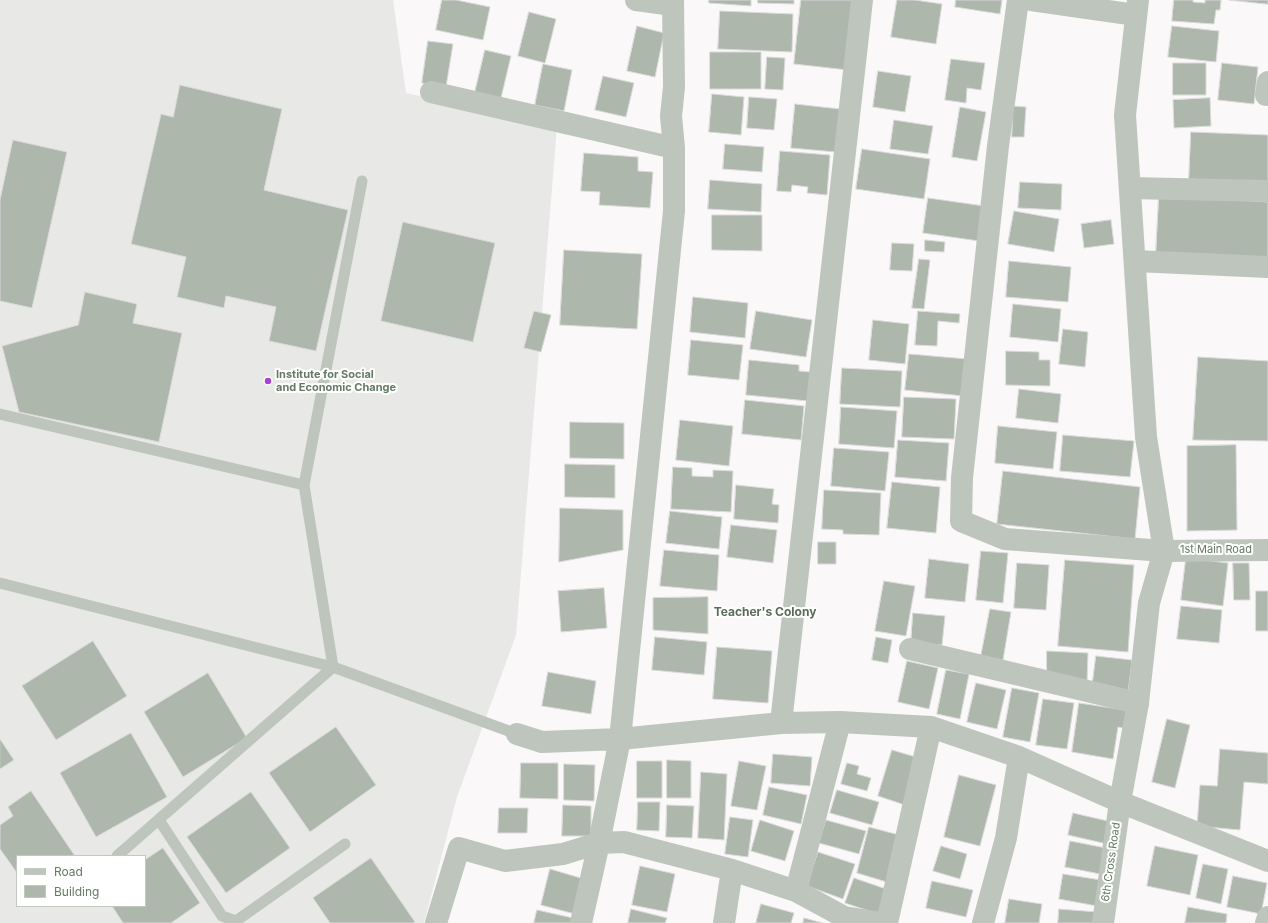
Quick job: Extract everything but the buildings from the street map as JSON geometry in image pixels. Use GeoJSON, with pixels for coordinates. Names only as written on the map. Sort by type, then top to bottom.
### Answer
{"type":"FeatureCollection","features":[{"type":"Feature","properties":{"kind":"street"},"geometry":{"type":"LineString","coordinates":[[581,923],[620,739],[674,211],[674,148],[671,116],[674,87],[673,3],[636,0]]}},
{"type":"Feature","properties":{"kind":"street"},"geometry":{"type":"LineString","coordinates":[[781,724],[862,0]]}},
{"type":"Feature","properties":{"kind":"street","name":"1st Main Road"},"geometry":{"type":"LineString","coordinates":[[1018,0],[998,146],[962,478],[962,521],[1005,539],[1164,551],[1268,550]]}},
{"type":"Feature","properties":{"kind":"street"},"geometry":{"type":"LineString","coordinates":[[1031,0],[1137,7],[1125,115],[1146,437],[1164,551]]}},
{"type":"Feature","properties":{"kind":"street"},"geometry":{"type":"LineString","coordinates":[[431,92],[674,148]]}},
{"type":"Feature","properties":{"kind":"street"},"geometry":{"type":"LineString","coordinates":[[1130,188],[1268,191]]}},
{"type":"Feature","properties":{"kind":"street"},"geometry":{"type":"LineString","coordinates":[[1135,261],[1268,267]]}},
{"type":"Feature","properties":{"kind":"street","name":"6th Cross Road"},"geometry":{"type":"LineString","coordinates":[[1103,923],[1120,802],[1138,703],[1149,603],[1164,551]]}},
{"type":"Feature","properties":{"kind":"street"},"geometry":{"type":"LineString","coordinates":[[910,649],[1138,703]]}},
{"type":"Feature","properties":{"kind":"street"},"geometry":{"type":"LineString","coordinates":[[796,891],[840,722]]}},
{"type":"Feature","properties":{"kind":"street"},"geometry":{"type":"LineString","coordinates":[[517,734],[542,742],[620,739],[781,724],[840,722],[931,727],[1019,757],[1120,802],[1268,861]]}},
{"type":"Feature","properties":{"kind":"street"},"geometry":{"type":"LineString","coordinates":[[887,923],[931,727]]}},
{"type":"Feature","properties":{"kind":"street"},"geometry":{"type":"LineString","coordinates":[[983,923],[1006,838],[1019,757]]}},
{"type":"Feature","properties":{"kind":"street"},"geometry":{"type":"LineString","coordinates":[[436,923],[459,848],[505,860],[563,854],[599,843],[624,842],[732,870],[796,891],[844,920],[881,923]]}},
{"type":"Feature","properties":{"kind":"street"},"geometry":{"type":"LineString","coordinates":[[724,923],[732,870]]}},
{"type":"Feature","properties":{"kind":"street"},"geometry":{"type":"LineString","coordinates":[[1266,923],[1268,917]]}},
{"type":"Feature","properties":{"kind":"lane"},"geometry":{"type":"LineString","coordinates":[[333,667],[304,485],[362,180]]}},
{"type":"Feature","properties":{"kind":"lane"},"geometry":{"type":"LineString","coordinates":[[0,414],[304,485]]}},
{"type":"Feature","properties":{"kind":"lane"},"geometry":{"type":"LineString","coordinates":[[0,583],[333,667],[517,734]]}},
{"type":"Feature","properties":{"kind":"lane"},"geometry":{"type":"LineString","coordinates":[[118,855],[333,667]]}},
{"type":"Feature","properties":{"kind":"lane"},"geometry":{"type":"LineString","coordinates":[[159,820],[222,916],[236,920],[345,844]]}},
{"type":"Feature","properties":{"kind":"shaded area","name":"Institute for Social and Economic Change"},"geometry":{"type":"Polygon","coordinates":[[[0,0],[393,0],[406,93],[557,126],[516,635],[457,797],[424,923],[0,923],[0,0]]]}},
{"type":"Feature","properties":{"kind":"place","name":"Institute for Social and Economic Change"},"geometry":{"type":"Point","coordinates":[268,381]}},
{"type":"Feature","properties":{"kind":"district","name":"Teacher's Colony"},"geometry":{"type":"Point","coordinates":[765,612]}}]}
